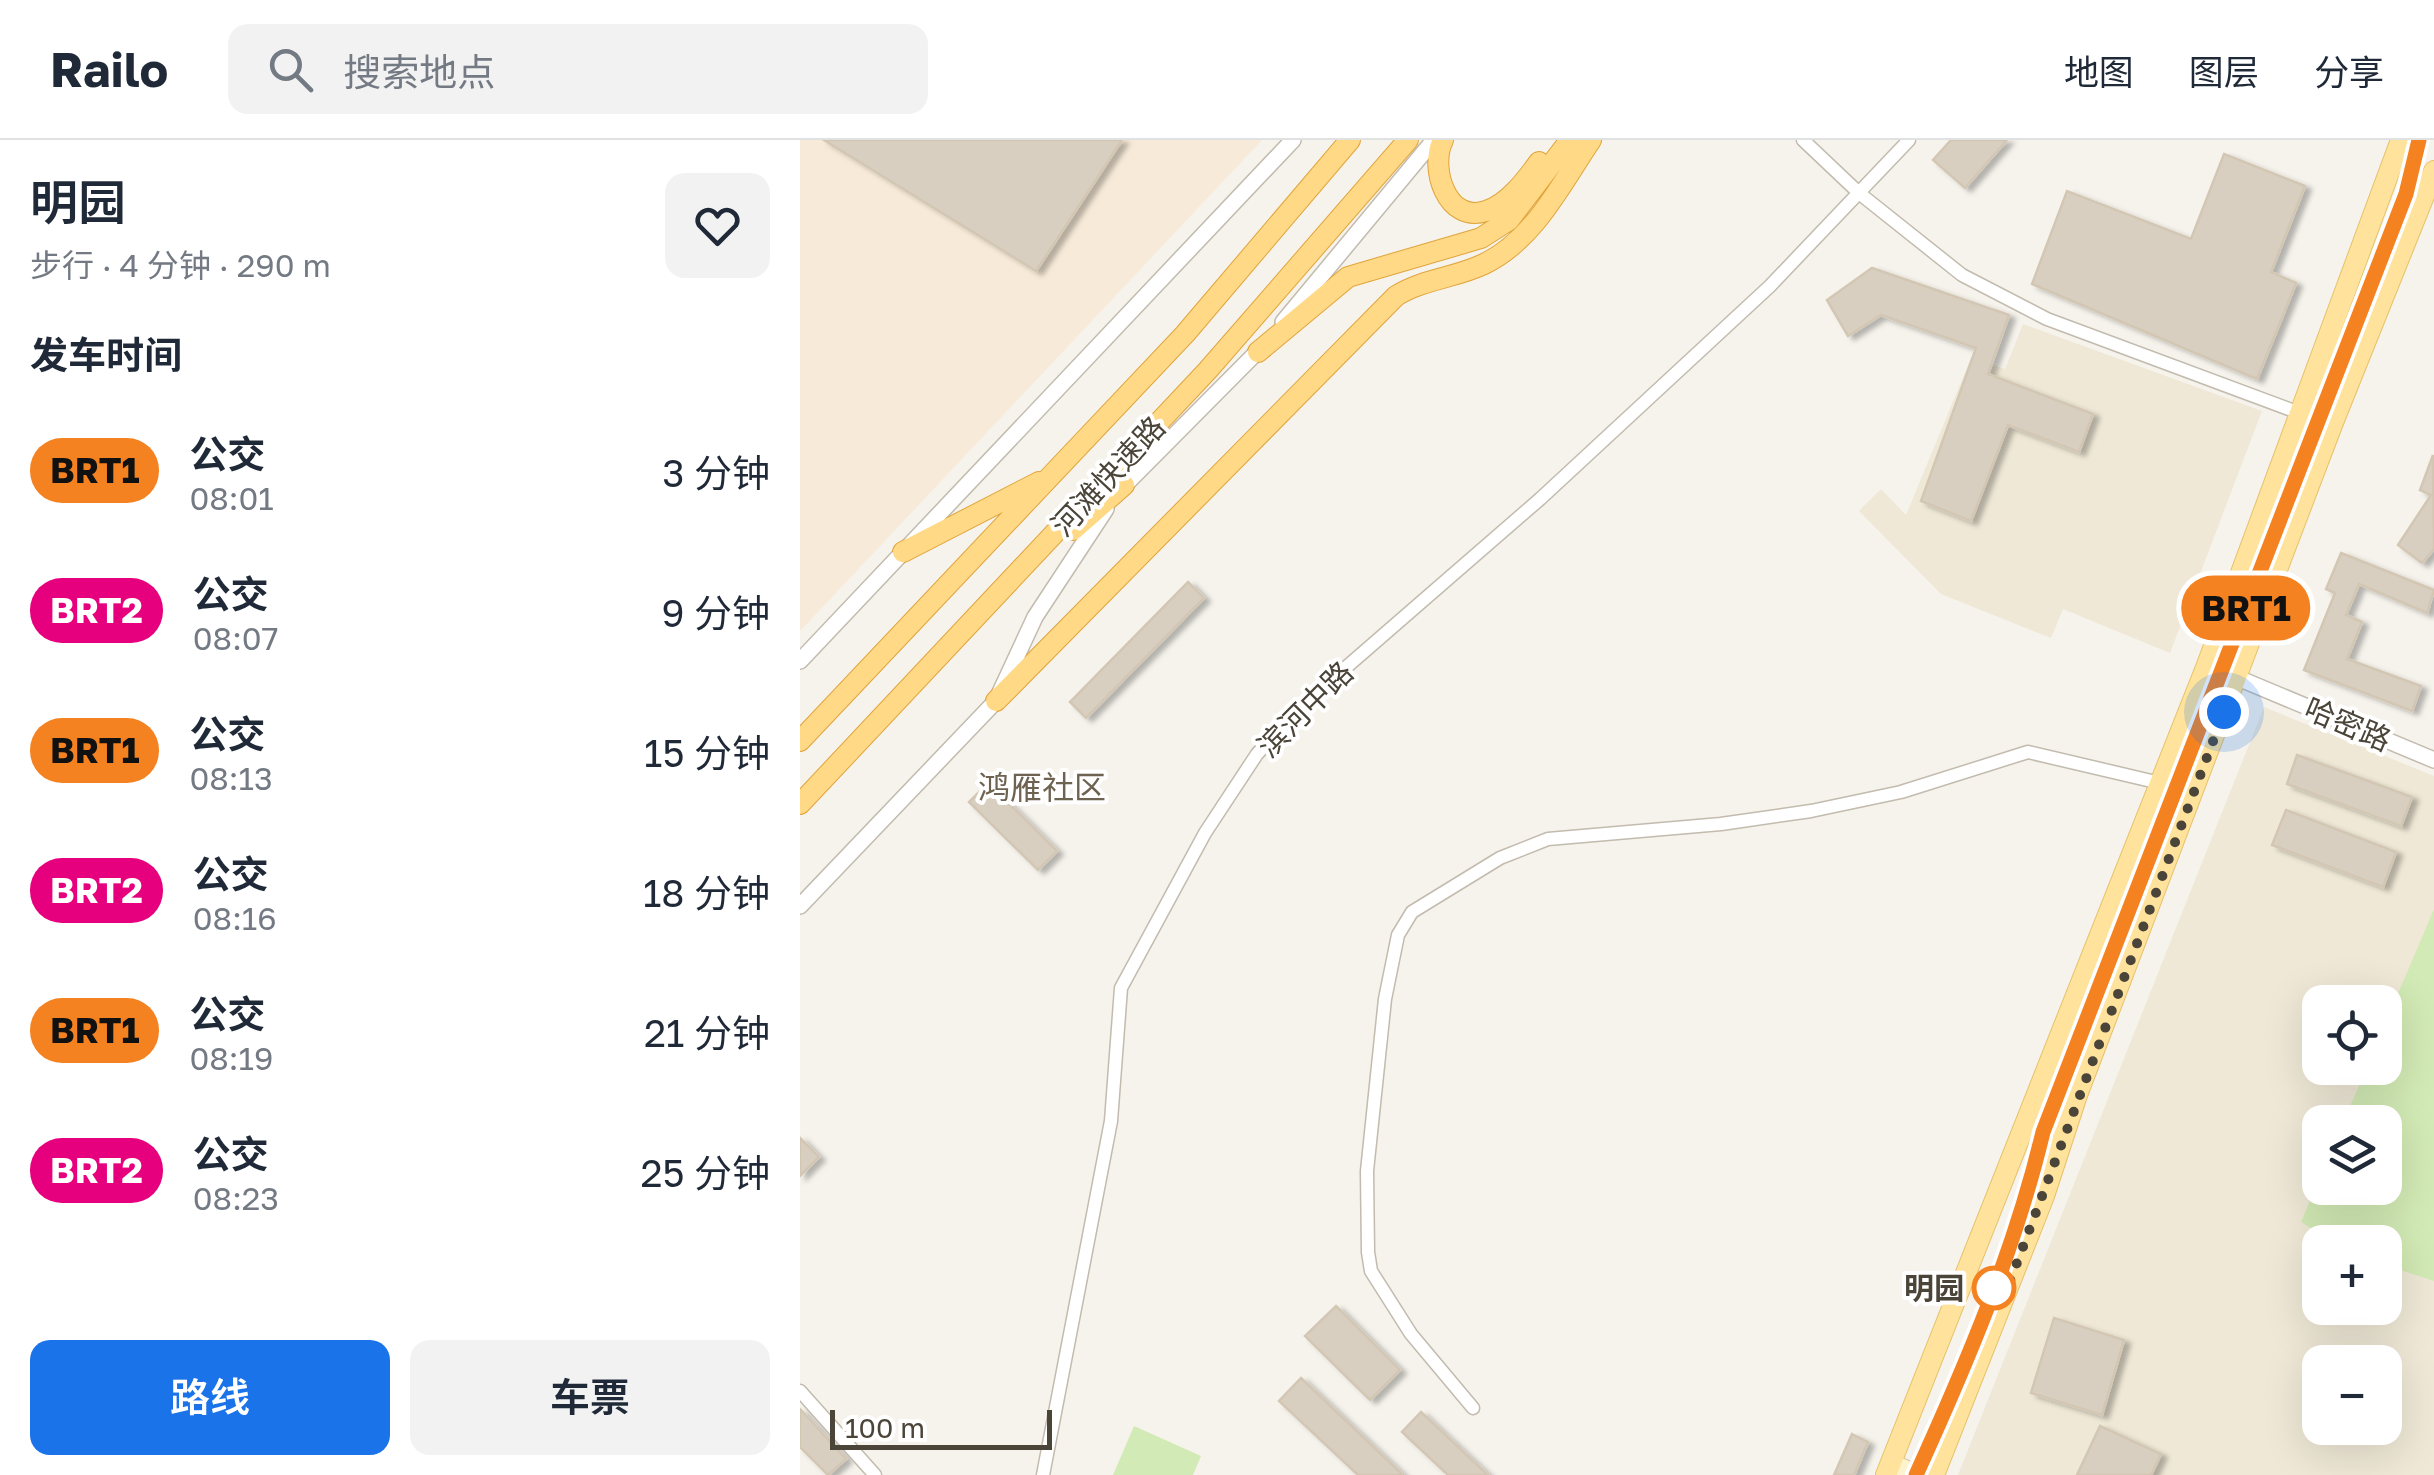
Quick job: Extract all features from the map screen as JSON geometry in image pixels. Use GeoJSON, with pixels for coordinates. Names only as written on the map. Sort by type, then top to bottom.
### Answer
{"type":"FeatureCollection","features":[{"type":"Feature","properties":{"kind":"highway","name":"河滩快速路"},"geometry":{"type":"LineString","coordinates":[[800,742],[1185,334],[1348,140]]}},
{"type":"Feature","properties":{"kind":"highway","name":"河滩快速路"},"geometry":{"type":"LineString","coordinates":[[800,804],[1208,370],[1408,140]]}},
{"type":"Feature","properties":{"kind":"highway"},"geometry":{"type":"LineString","coordinates":[[1443,140],[1437,152],[1436,174],[1448,197],[1464,210],[1481,213],[1500,205],[1538,174],[1570,140]]}},
{"type":"Feature","properties":{"kind":"highway"},"geometry":{"type":"LineString","coordinates":[[1258,352],[1348,277],[1482,238],[1509,220],[1554,140]]}},
{"type":"Feature","properties":{"kind":"highway"},"geometry":{"type":"LineString","coordinates":[[996,702],[1396,296],[1486,263],[1525,236],[1591,140]]}},
{"type":"Feature","properties":{"kind":"highway"},"geometry":{"type":"LineString","coordinates":[[903,552],[1050,477]]}},
{"type":"Feature","properties":{"kind":"highway"},"geometry":{"type":"LineString","coordinates":[[1009,582],[1124,485]]}},
{"type":"Feature","properties":{"kind":"main road"},"geometry":{"type":"LineString","coordinates":[[1918,1475],[1888,1469],[2206,665],[2401,140]]}},
{"type":"Feature","properties":{"kind":"main road"},"geometry":{"type":"LineString","coordinates":[[1934,1475],[2044,1196],[2078,1095],[2332,424],[2434,171]]}},
{"type":"Feature","properties":{"kind":"street"},"geometry":{"type":"LineString","coordinates":[[800,661],[1293,140]]}},
{"type":"Feature","properties":{"kind":"street"},"geometry":{"type":"LineString","coordinates":[[800,906],[996,702],[1035,616],[1124,485],[1258,352],[1434,140]]}},
{"type":"Feature","properties":{"kind":"street"},"geometry":{"type":"LineString","coordinates":[[1802,140],[1859,193],[1962,275],[2047,319],[2332,424]]}},
{"type":"Feature","properties":{"kind":"street","name":"滨河中路"},"geometry":{"type":"LineString","coordinates":[[1042,1475],[1111,1121],[1121,988],[1206,833],[1257,754],[1305,702],[1554,485],[1770,286],[1909,140]]}},
{"type":"Feature","properties":{"kind":"street","name":"哈密路"},"geometry":{"type":"LineString","coordinates":[[2206,665],[2434,760]]}},
{"type":"Feature","properties":{"kind":"street"},"geometry":{"type":"LineString","coordinates":[[1473,1408],[1411,1334],[1371,1271],[1368,1252],[1367,1171],[1385,999],[1398,935],[1412,912],[1500,858],[1548,839],[1721,824],[1811,811],[1900,792],[2028,752],[2160,783]]}},
{"type":"Feature","properties":{"kind":"street"},"geometry":{"type":"LineString","coordinates":[[800,1391],[875,1475]]}},
{"type":"Feature","properties":{"kind":"shaded area"},"geometry":{"type":"Polygon","coordinates":[[[800,140],[1262,140],[800,631],[800,140]]]}},
{"type":"Feature","properties":{"kind":"shaded area"},"geometry":{"type":"Polygon","coordinates":[[[2023,324],[2262,411],[2170,653],[2063,609],[2051,638],[1941,594],[1859,511],[1881,489],[1906,515],[1971,358],[2005,369],[2023,324]]]}},
{"type":"Feature","properties":{"kind":"shaded area"},"geometry":{"type":"Polygon","coordinates":[[[2264,707],[2434,776],[2434,1475],[1958,1475],[2264,707]]]}},
{"type":"Feature","properties":{"kind":"green space"},"geometry":{"type":"Polygon","coordinates":[[[2434,909],[2434,1281],[2402,1271],[2402,1225],[2301,1222],[2308,1205],[2402,1205],[2402,1105],[2351,1105],[2359,1085],[2402,1085],[2402,985],[2434,909]]]}},
{"type":"Feature","properties":{"kind":"green space"},"geometry":{"type":"Polygon","coordinates":[[[1134,1426],[1201,1456],[1193,1475],[1113,1475],[1134,1426]]]}},
{"type":"Feature","properties":{"kind":"building"},"geometry":{"type":"Polygon","coordinates":[[[824,140],[1122,140],[1036,271],[824,140]]]}},
{"type":"Feature","properties":{"kind":"building"},"geometry":{"type":"Polygon","coordinates":[[[1951,140],[2007,140],[1965,188],[1933,160],[1951,140]]]}},
{"type":"Feature","properties":{"kind":"building"},"geometry":{"type":"Polygon","coordinates":[[[2224,154],[2305,186],[2271,272],[2296,283],[2257,379],[2032,284],[2067,191],[2191,239],[2224,154]]]}},
{"type":"Feature","properties":{"kind":"building"},"geometry":{"type":"Polygon","coordinates":[[[1872,268],[2009,315],[1988,374],[2093,414],[2079,452],[2008,425],[1971,521],[1921,501],[1976,348],[1881,315],[1848,336],[1827,300],[1872,268]]]}},
{"type":"Feature","properties":{"kind":"building"},"geometry":{"type":"Polygon","coordinates":[[[2433,455],[2434,549],[2422,563],[2398,545],[2431,495],[2420,490],[2433,455]]]}},
{"type":"Feature","properties":{"kind":"building"},"geometry":{"type":"Polygon","coordinates":[[[2341,553],[2434,590],[2427,613],[2359,584],[2346,615],[2362,622],[2347,659],[2421,686],[2412,711],[2304,670],[2335,593],[2326,589],[2341,553]]]}},
{"type":"Feature","properties":{"kind":"building"},"geometry":{"type":"Polygon","coordinates":[[[1188,582],[1204,598],[1086,718],[1070,702],[1188,582]]]}},
{"type":"Feature","properties":{"kind":"building"},"geometry":{"type":"Polygon","coordinates":[[[2297,755],[2412,797],[2401,826],[2287,784],[2297,755]]]}},
{"type":"Feature","properties":{"kind":"building"},"geometry":{"type":"Polygon","coordinates":[[[988,783],[1057,851],[1038,870],[969,802],[988,783]]]}},
{"type":"Feature","properties":{"kind":"building"},"geometry":{"type":"Polygon","coordinates":[[[2286,810],[2396,852],[2383,887],[2272,845],[2286,810]]]}},
{"type":"Feature","properties":{"kind":"building"},"geometry":{"type":"Polygon","coordinates":[[[800,1138],[819,1157],[800,1176],[800,1138]]]}},
{"type":"Feature","properties":{"kind":"building"},"geometry":{"type":"Polygon","coordinates":[[[1336,1306],[1400,1370],[1370,1400],[1305,1336],[1336,1306]]]}},
{"type":"Feature","properties":{"kind":"building"},"geometry":{"type":"Polygon","coordinates":[[[2054,1318],[2124,1340],[2102,1415],[2031,1393],[2054,1318]]]}},
{"type":"Feature","properties":{"kind":"building"},"geometry":{"type":"Polygon","coordinates":[[[1301,1378],[1403,1475],[1358,1475],[1279,1401],[1301,1378]]]}},
{"type":"Feature","properties":{"kind":"building"},"geometry":{"type":"Polygon","coordinates":[[[800,1409],[846,1459],[828,1475],[800,1447],[800,1409]]]}},
{"type":"Feature","properties":{"kind":"building"},"geometry":{"type":"Polygon","coordinates":[[[1421,1412],[1488,1475],[1448,1475],[1402,1432],[1421,1412]]]}},
{"type":"Feature","properties":{"kind":"building"},"geometry":{"type":"Polygon","coordinates":[[[2100,1426],[2161,1454],[2151,1475],[2077,1475],[2100,1426]]]}},
{"type":"Feature","properties":{"kind":"building"},"geometry":{"type":"Polygon","coordinates":[[[1852,1434],[1868,1442],[1854,1475],[1834,1475],[1852,1434]]]}},
{"type":"Feature","properties":{"kind":"bus line","name":"BRT1"},"geometry":{"type":"LineString","coordinates":[[1916,1475],[1999,1274],[2028,1193],[2043,1132],[2406,194],[2419,140]]}},
{"type":"Feature","properties":{"kind":"place","name":"明园"},"geometry":{"type":"Point","coordinates":[1994,1288]}},
{"type":"Feature","properties":{"kind":"district","name":"鸿雁社区"},"geometry":{"type":"Point","coordinates":[1042,787]}},
{"type":"Feature","properties":{"kind":"route"},"geometry":{"type":"LineString","coordinates":[[1994,1288],[2003,1300],[2224,712]]}}]}
